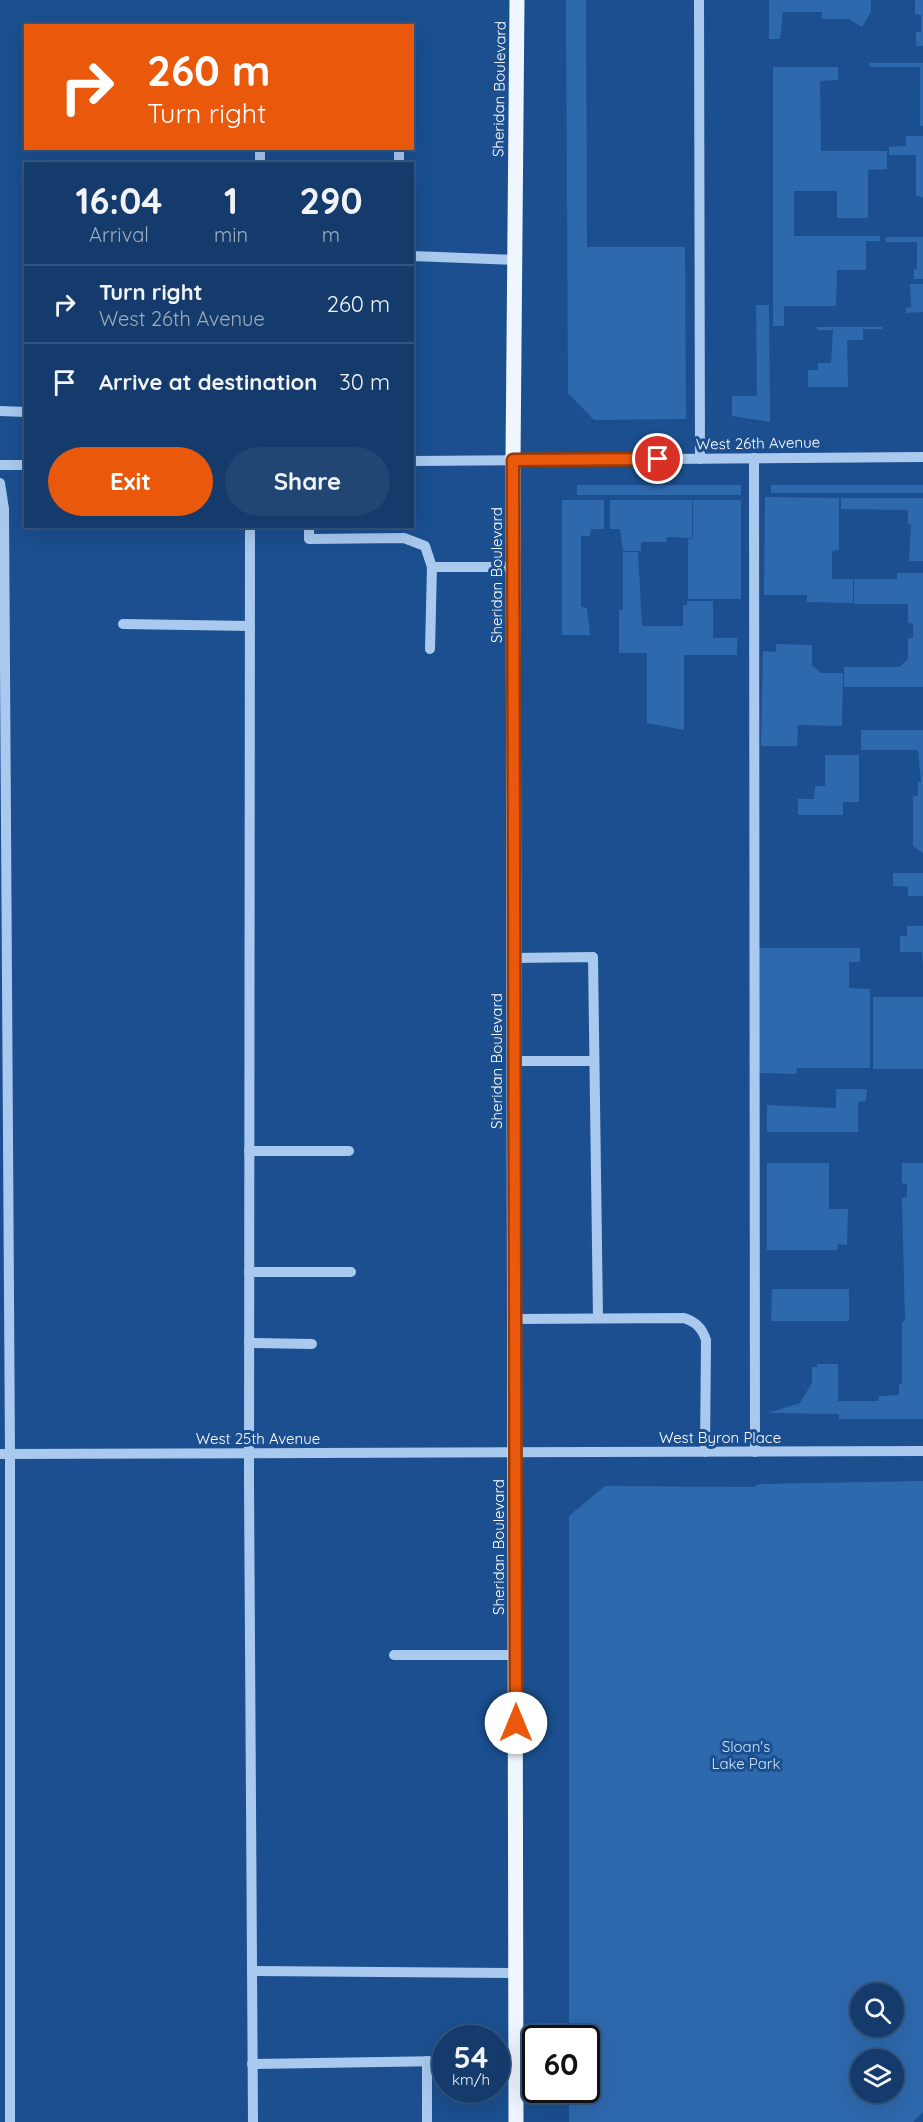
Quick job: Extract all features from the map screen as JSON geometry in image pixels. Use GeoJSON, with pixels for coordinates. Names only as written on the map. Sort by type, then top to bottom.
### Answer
{"type":"FeatureCollection","features":[{"type":"Feature","properties":{"kind":"main road","name":"Sheridan Boulevard"},"geometry":{"type":"LineString","coordinates":[[516,2122],[513,460],[517,0]]}},
{"type":"Feature","properties":{"kind":"street"},"geometry":{"type":"LineString","coordinates":[[699,0],[700,459]]}},
{"type":"Feature","properties":{"kind":"street"},"geometry":{"type":"LineString","coordinates":[[414,256],[515,260]]}},
{"type":"Feature","properties":{"kind":"street"},"geometry":{"type":"LineString","coordinates":[[0,411],[24,412]]}},
{"type":"Feature","properties":{"kind":"street","name":"West 26th Avenue"},"geometry":{"type":"LineString","coordinates":[[414,461],[923,457]]}},
{"type":"Feature","properties":{"kind":"street"},"geometry":{"type":"LineString","coordinates":[[754,458],[755,1452]]}},
{"type":"Feature","properties":{"kind":"street"},"geometry":{"type":"LineString","coordinates":[[0,465],[24,465]]}},
{"type":"Feature","properties":{"kind":"street"},"geometry":{"type":"LineString","coordinates":[[0,483],[4,509],[5,1454],[10,2122]]}},
{"type":"Feature","properties":{"kind":"street"},"geometry":{"type":"LineString","coordinates":[[250,528],[249,1453],[253,2122]]}},
{"type":"Feature","properties":{"kind":"street"},"geometry":{"type":"LineString","coordinates":[[309,528],[309,539],[404,532],[425,546],[432,567],[430,649]]}},
{"type":"Feature","properties":{"kind":"street"},"geometry":{"type":"LineString","coordinates":[[432,567],[514,567]]}},
{"type":"Feature","properties":{"kind":"street"},"geometry":{"type":"LineString","coordinates":[[123,624],[250,626]]}},
{"type":"Feature","properties":{"kind":"street"},"geometry":{"type":"LineString","coordinates":[[514,958],[593,957],[598,1318]]}},
{"type":"Feature","properties":{"kind":"street"},"geometry":{"type":"LineString","coordinates":[[514,1060],[594,1060]]}},
{"type":"Feature","properties":{"kind":"street"},"geometry":{"type":"LineString","coordinates":[[249,1151],[349,1151]]}},
{"type":"Feature","properties":{"kind":"street"},"geometry":{"type":"LineString","coordinates":[[249,1272],[351,1272]]}},
{"type":"Feature","properties":{"kind":"street"},"geometry":{"type":"LineString","coordinates":[[515,1319],[684,1318],[699,1325],[706,1340],[705,1452]]}},
{"type":"Feature","properties":{"kind":"street"},"geometry":{"type":"LineString","coordinates":[[249,1343],[312,1344]]}},
{"type":"Feature","properties":{"kind":"street","name":"West Byron Place"},"geometry":{"type":"LineString","coordinates":[[516,1452],[923,1451]]}},
{"type":"Feature","properties":{"kind":"street","name":"West 25th Avenue"},"geometry":{"type":"LineString","coordinates":[[5,1454],[516,1452]]}},
{"type":"Feature","properties":{"kind":"street"},"geometry":{"type":"LineString","coordinates":[[394,1655],[516,1655]]}},
{"type":"Feature","properties":{"kind":"street"},"geometry":{"type":"LineString","coordinates":[[252,1971],[516,1973]]}},
{"type":"Feature","properties":{"kind":"street"},"geometry":{"type":"LineString","coordinates":[[427,2061],[427,2122]]}},
{"type":"Feature","properties":{"kind":"street"},"geometry":{"type":"LineString","coordinates":[[252,2064],[432,2061]]}},
{"type":"Feature","properties":{"kind":"street"},"geometry":{"type":"LineString","coordinates":[[510,2063],[516,2063]]}},
{"type":"Feature","properties":{"kind":"green space"},"geometry":{"type":"Polygon","coordinates":[[[566,0],[586,0],[587,247],[685,247],[686,419],[594,420],[568,393],[566,0]]]}},
{"type":"Feature","properties":{"kind":"green space"},"geometry":{"type":"Polygon","coordinates":[[[769,0],[871,0],[871,12],[862,27],[849,19],[822,19],[822,12],[783,12],[780,39],[769,39],[769,0]]]}},
{"type":"Feature","properties":{"kind":"green space"},"geometry":{"type":"Polygon","coordinates":[[[915,0],[923,0],[923,46],[916,46],[916,32],[921,32],[921,15],[915,14],[915,0]]]}},
{"type":"Feature","properties":{"kind":"green space"},"geometry":{"type":"Polygon","coordinates":[[[870,63],[923,63],[923,126],[920,126],[920,67],[870,67],[870,63]]]}},
{"type":"Feature","properties":{"kind":"green space"},"geometry":{"type":"Polygon","coordinates":[[[773,67],[838,67],[838,80],[820,81],[821,151],[887,151],[887,169],[868,170],[868,218],[837,218],[837,191],[794,191],[794,236],[880,236],[880,241],[866,241],[866,270],[837,270],[836,306],[784,306],[784,326],[773,326],[773,67]]]}},
{"type":"Feature","properties":{"kind":"green space"},"geometry":{"type":"Polygon","coordinates":[[[906,136],[923,136],[923,198],[916,195],[916,155],[889,155],[889,147],[906,146],[906,136]]]}},
{"type":"Feature","properties":{"kind":"green space"},"geometry":{"type":"Polygon","coordinates":[[[886,237],[923,237],[923,279],[914,279],[914,269],[917,269],[917,242],[886,242],[886,237]]]}},
{"type":"Feature","properties":{"kind":"green space"},"geometry":{"type":"Polygon","coordinates":[[[910,284],[923,284],[923,312],[906,313],[906,308],[911,307],[910,284]]]}},
{"type":"Feature","properties":{"kind":"green space"},"geometry":{"type":"Polygon","coordinates":[[[756,305],[769,305],[770,422],[732,416],[732,396],[757,396],[756,305]]]}},
{"type":"Feature","properties":{"kind":"green space"},"geometry":{"type":"Polygon","coordinates":[[[817,327],[882,327],[882,329],[863,329],[863,340],[847,340],[848,387],[808,387],[808,370],[818,370],[818,363],[831,363],[833,330],[817,330],[817,327]]]}},
{"type":"Feature","properties":{"kind":"green space"},"geometry":{"type":"Polygon","coordinates":[[[577,485],[741,485],[741,495],[577,495],[577,485]]]}},
{"type":"Feature","properties":{"kind":"green space"},"geometry":{"type":"Polygon","coordinates":[[[771,485],[923,485],[923,493],[771,493],[771,485]]]}},
{"type":"Feature","properties":{"kind":"green space"},"geometry":{"type":"Polygon","coordinates":[[[765,497],[839,498],[839,550],[832,551],[832,579],[853,579],[853,603],[807,602],[807,595],[764,595],[765,497]]]}},
{"type":"Feature","properties":{"kind":"green space"},"geometry":{"type":"Polygon","coordinates":[[[841,498],[923,498],[923,561],[909,561],[911,524],[908,524],[908,510],[841,509],[841,498]]]}},
{"type":"Feature","properties":{"kind":"green space"},"geometry":{"type":"Polygon","coordinates":[[[562,500],[604,500],[604,529],[591,529],[590,536],[581,536],[581,607],[587,608],[590,635],[562,635],[562,500]]]}},
{"type":"Feature","properties":{"kind":"green space"},"geometry":{"type":"Polygon","coordinates":[[[610,500],[692,500],[692,538],[667,537],[666,542],[641,542],[641,551],[623,551],[620,529],[610,529],[610,500]]]}},
{"type":"Feature","properties":{"kind":"green space"},"geometry":{"type":"Polygon","coordinates":[[[693,500],[741,500],[741,599],[688,599],[688,539],[693,538],[693,500]]]}},
{"type":"Feature","properties":{"kind":"green space"},"geometry":{"type":"Polygon","coordinates":[[[623,552],[638,552],[642,626],[683,626],[683,605],[687,605],[687,601],[713,601],[713,638],[737,638],[737,655],[684,655],[684,730],[647,723],[647,653],[619,653],[619,610],[623,610],[623,552]]]}},
{"type":"Feature","properties":{"kind":"green space"},"geometry":{"type":"Polygon","coordinates":[[[897,573],[923,573],[923,687],[844,687],[844,667],[899,667],[908,659],[908,638],[913,638],[913,624],[908,623],[908,604],[854,604],[854,579],[897,579],[897,573]]]}},
{"type":"Feature","properties":{"kind":"green space"},"geometry":{"type":"Polygon","coordinates":[[[776,644],[812,645],[812,665],[821,673],[843,673],[842,726],[798,725],[797,746],[761,746],[763,651],[776,652],[776,644]]]}},
{"type":"Feature","properties":{"kind":"green space"},"geometry":{"type":"Polygon","coordinates":[[[861,730],[923,730],[923,853],[913,846],[913,796],[918,796],[918,782],[921,782],[918,750],[861,750],[861,730]]]}},
{"type":"Feature","properties":{"kind":"green space"},"geometry":{"type":"Polygon","coordinates":[[[825,755],[859,755],[859,802],[843,802],[843,815],[798,815],[798,799],[814,799],[815,786],[825,786],[825,755]]]}},
{"type":"Feature","properties":{"kind":"green space"},"geometry":{"type":"Polygon","coordinates":[[[893,873],[923,873],[923,896],[908,896],[908,887],[893,886],[893,873]]]}},
{"type":"Feature","properties":{"kind":"green space"},"geometry":{"type":"Polygon","coordinates":[[[907,926],[923,926],[923,967],[922,952],[900,952],[900,936],[907,936],[907,926]]]}},
{"type":"Feature","properties":{"kind":"green space"},"geometry":{"type":"Polygon","coordinates":[[[758,948],[860,948],[860,962],[849,962],[849,988],[870,989],[870,1068],[797,1068],[796,1074],[758,1073],[758,948]]]}},
{"type":"Feature","properties":{"kind":"green space"},"geometry":{"type":"Polygon","coordinates":[[[873,997],[923,997],[923,1069],[873,1069],[873,997]]]}},
{"type":"Feature","properties":{"kind":"green space"},"geometry":{"type":"Polygon","coordinates":[[[836,1089],[867,1089],[866,1101],[858,1102],[858,1132],[767,1132],[767,1105],[836,1108],[836,1089]]]}},
{"type":"Feature","properties":{"kind":"green space"},"geometry":{"type":"Polygon","coordinates":[[[767,1163],[829,1163],[829,1209],[848,1209],[847,1245],[838,1244],[837,1250],[767,1250],[767,1163]]]}},
{"type":"Feature","properties":{"kind":"green space"},"geometry":{"type":"Polygon","coordinates":[[[902,1163],[923,1163],[923,1419],[839,1419],[839,1414],[768,1413],[800,1403],[812,1383],[812,1367],[817,1367],[817,1364],[838,1364],[838,1401],[878,1401],[879,1396],[899,1395],[899,1384],[902,1384],[902,1322],[905,1321],[902,1198],[907,1197],[907,1184],[902,1183],[902,1163]]]}},
{"type":"Feature","properties":{"kind":"green space"},"geometry":{"type":"Polygon","coordinates":[[[772,1289],[849,1289],[849,1321],[771,1321],[772,1289]]]}},
{"type":"Feature","properties":{"kind":"green space","name":"Sloan's Lake Park"},"geometry":{"type":"Polygon","coordinates":[[[923,1481],[923,2112],[913,2122],[569,2122],[569,2103],[600,2103],[600,2025],[569,2025],[569,1516],[605,1486],[755,1487],[758,1484],[923,1481]]]}},
{"type":"Feature","properties":{"kind":"route"},"geometry":{"type":"LineString","coordinates":[[516,1723],[513,460],[658,459]]}}]}
